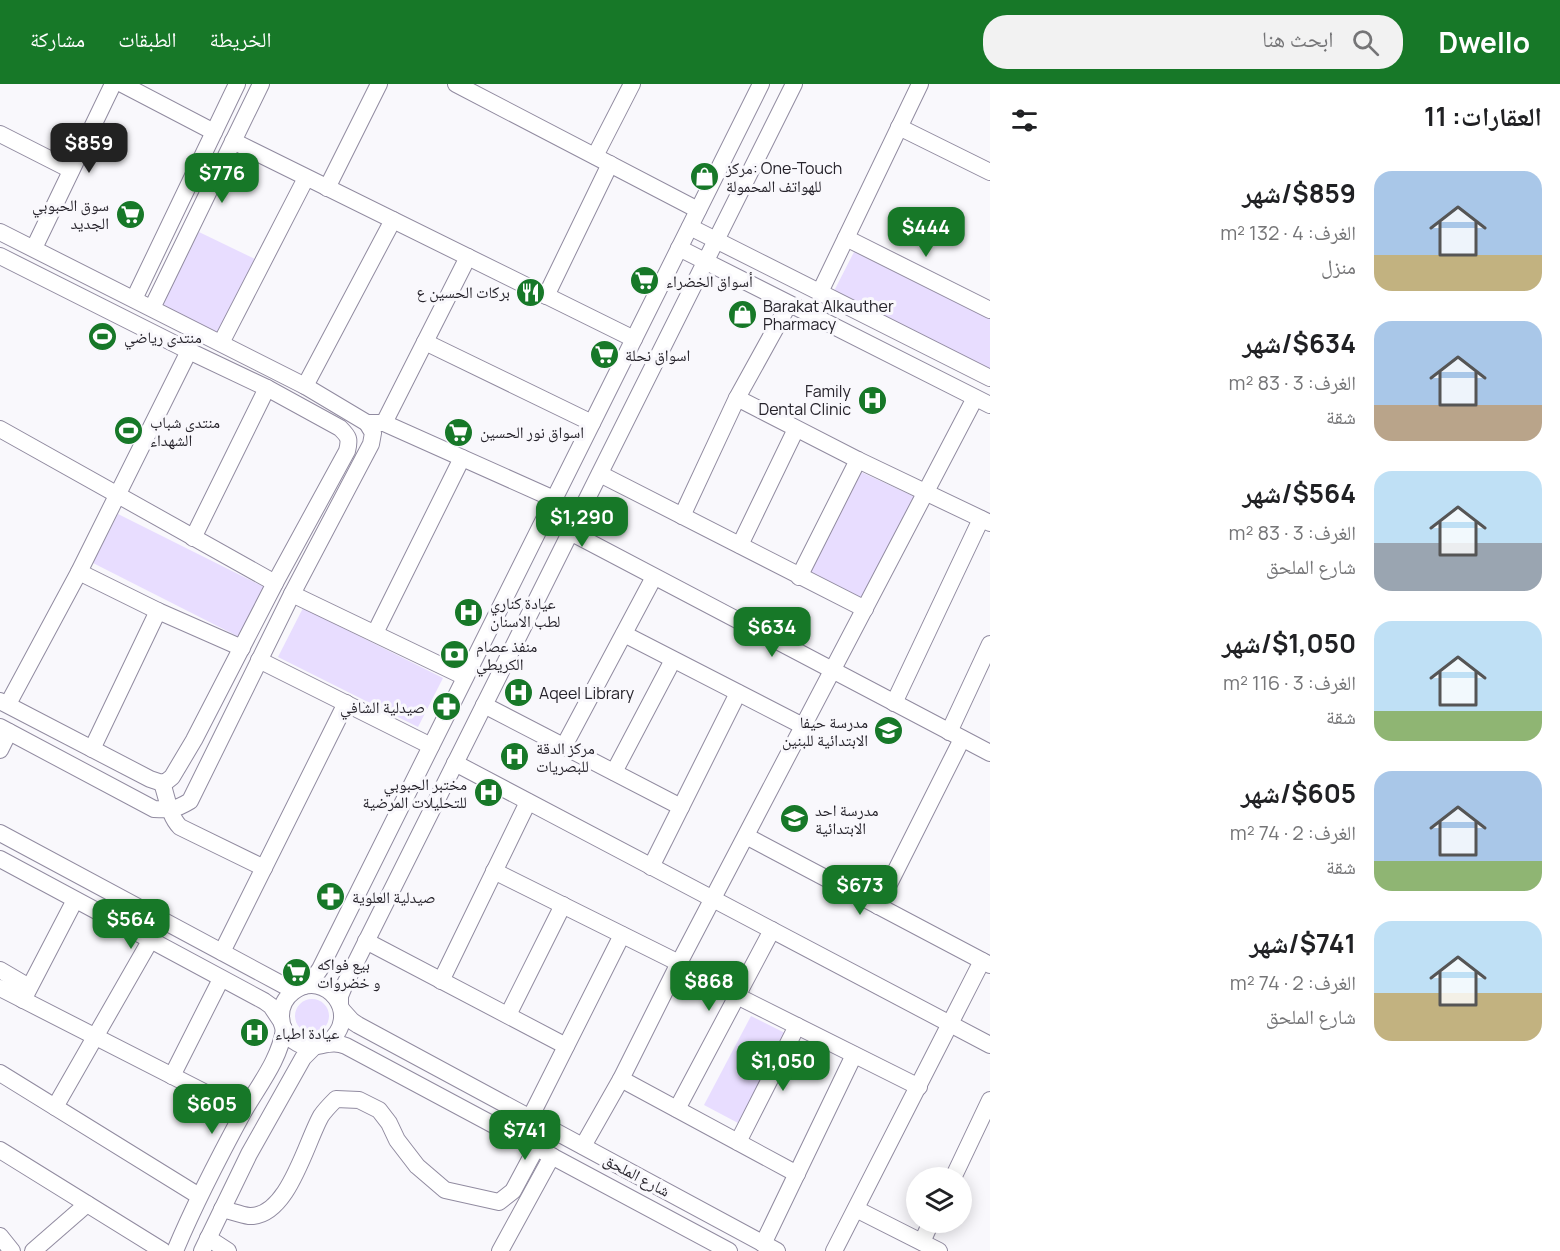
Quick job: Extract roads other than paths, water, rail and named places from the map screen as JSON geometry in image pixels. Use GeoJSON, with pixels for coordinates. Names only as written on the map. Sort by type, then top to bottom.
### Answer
{"type":"FeatureCollection","features":[{"type":"Feature","properties":{"kind":"street"},"geometry":{"type":"LineString","coordinates":[[34,248],[112,84]]}},
{"type":"Feature","properties":{"kind":"street"},"geometry":{"type":"LineString","coordinates":[[122,84],[214,132]]}},
{"type":"Feature","properties":{"kind":"street"},"geometry":{"type":"LineString","coordinates":[[134,299],[237,84]]}},
{"type":"Feature","properties":{"kind":"street"},"geometry":{"type":"LineString","coordinates":[[152,308],[261,84]]}},
{"type":"Feature","properties":{"kind":"street"},"geometry":{"type":"LineString","coordinates":[[327,188],[379,84]]}},
{"type":"Feature","properties":{"kind":"street"},"geometry":{"type":"LineString","coordinates":[[456,84],[698,210]]}},
{"type":"Feature","properties":{"kind":"street"},"geometry":{"type":"LineString","coordinates":[[595,156],[632,84]]}},
{"type":"Feature","properties":{"kind":"street"},"geometry":{"type":"LineString","coordinates":[[174,1251],[199,1196],[243,1112],[278,1052],[281,1045],[281,1011],[285,1002],[290,994],[313,979],[320,969],[761,84]]}},
{"type":"Feature","properties":{"kind":"street"},"geometry":{"type":"LineString","coordinates":[[228,1251],[205,1245],[249,1154],[303,1058],[338,1032],[341,1025],[342,990],[794,84]]}},
{"type":"Feature","properties":{"kind":"street"},"geometry":{"type":"LineString","coordinates":[[820,292],[920,84]]}},
{"type":"Feature","properties":{"kind":"street"},"geometry":{"type":"LineString","coordinates":[[899,127],[990,172]]}},
{"type":"Feature","properties":{"kind":"street"},"geometry":{"type":"LineString","coordinates":[[0,134],[71,170]]}},
{"type":"Feature","properties":{"kind":"street"},"geometry":{"type":"LineString","coordinates":[[233,141],[634,339]]}},
{"type":"Feature","properties":{"kind":"street"},"geometry":{"type":"LineString","coordinates":[[546,296],[610,164]]}},
{"type":"Feature","properties":{"kind":"street"},"geometry":{"type":"LineString","coordinates":[[221,343],[306,178]]}},
{"type":"Feature","properties":{"kind":"street"},"geometry":{"type":"LineString","coordinates":[[305,386],[393,220]]}},
{"type":"Feature","properties":{"kind":"street"},"geometry":{"type":"LineString","coordinates":[[690,227],[985,376]]}},
{"type":"Feature","properties":{"kind":"street"},"geometry":{"type":"LineString","coordinates":[[0,232],[376,423],[554,499]]}},
{"type":"Feature","properties":{"kind":"street"},"geometry":{"type":"LineString","coordinates":[[846,238],[990,310]]}},
{"type":"Feature","properties":{"kind":"street"},"geometry":{"type":"LineString","coordinates":[[679,248],[978,399]]}},
{"type":"Feature","properties":{"kind":"street"},"geometry":{"type":"LineString","coordinates":[[0,256],[267,388],[340,428],[348,436],[347,451],[275,583],[194,740],[172,777],[162,783],[150,779],[4,703],[79,572],[189,351]]}},
{"type":"Feature","properties":{"kind":"street"},"geometry":{"type":"LineString","coordinates":[[0,750],[4,729],[154,808],[171,810],[190,801],[292,594],[371,444],[376,423],[425,342],[468,257]]}},
{"type":"Feature","properties":{"kind":"street"},"geometry":{"type":"LineString","coordinates":[[58,285],[68,266]]}},
{"type":"Feature","properties":{"kind":"street"},"geometry":{"type":"LineString","coordinates":[[682,516],[736,398],[789,304]]}},
{"type":"Feature","properties":{"kind":"street"},"geometry":{"type":"LineString","coordinates":[[425,342],[592,423]]}},
{"type":"Feature","properties":{"kind":"street"},"geometry":{"type":"LineString","coordinates":[[946,383],[955,374],[955,361]]}},
{"type":"Feature","properties":{"kind":"street"},"geometry":{"type":"LineString","coordinates":[[978,399],[969,384],[972,380],[985,376]]}},
{"type":"Feature","properties":{"kind":"street"},"geometry":{"type":"LineString","coordinates":[[193,538],[267,388]]}},
{"type":"Feature","properties":{"kind":"street"},"geometry":{"type":"LineString","coordinates":[[736,398],[925,493],[986,521],[894,703]]}},
{"type":"Feature","properties":{"kind":"street"},"geometry":{"type":"LineString","coordinates":[[583,1146],[621,1079],[679,963],[925,493],[978,399]]}},
{"type":"Feature","properties":{"kind":"street"},"geometry":{"type":"LineString","coordinates":[[348,436],[376,423]]}},
{"type":"Feature","properties":{"kind":"street"},"geometry":{"type":"LineString","coordinates":[[0,429],[275,583]]}},
{"type":"Feature","properties":{"kind":"street"},"geometry":{"type":"LineString","coordinates":[[740,545],[796,429]]}},
{"type":"Feature","properties":{"kind":"street"},"geometry":{"type":"LineString","coordinates":[[375,633],[462,458]]}},
{"type":"Feature","properties":{"kind":"street"},"geometry":{"type":"LineString","coordinates":[[799,577],[858,460]]}},
{"type":"Feature","properties":{"kind":"street"},"geometry":{"type":"LineString","coordinates":[[600,474],[865,609]]}},
{"type":"Feature","properties":{"kind":"street"},"geometry":{"type":"LineString","coordinates":[[570,532],[990,753]]}},
{"type":"Feature","properties":{"kind":"street"},"geometry":{"type":"LineString","coordinates":[[79,572],[158,611],[242,648]]}},
{"type":"Feature","properties":{"kind":"street"},"geometry":{"type":"LineString","coordinates":[[564,746],[654,576]]}},
{"type":"Feature","properties":{"kind":"street"},"geometry":{"type":"LineString","coordinates":[[292,594],[465,677]]}},
{"type":"Feature","properties":{"kind":"street"},"geometry":{"type":"LineString","coordinates":[[92,749],[158,611]]}},
{"type":"Feature","properties":{"kind":"street"},"geometry":{"type":"LineString","coordinates":[[624,634],[803,726]]}},
{"type":"Feature","properties":{"kind":"street"},"geometry":{"type":"LineString","coordinates":[[878,906],[956,735],[990,644]]}},
{"type":"Feature","properties":{"kind":"street"},"geometry":{"type":"LineString","coordinates":[[259,660],[431,746]]}},
{"type":"Feature","properties":{"kind":"street"},"geometry":{"type":"LineString","coordinates":[[614,772],[673,660]]}},
{"type":"Feature","properties":{"kind":"street"},"geometry":{"type":"LineString","coordinates":[[651,867],[738,693]]}},
{"type":"Feature","properties":{"kind":"street"},"geometry":{"type":"LineString","coordinates":[[222,952],[346,703]]}},
{"type":"Feature","properties":{"kind":"street"},"geometry":{"type":"LineString","coordinates":[[484,705],[681,807]]}},
{"type":"Feature","properties":{"kind":"street"},"geometry":{"type":"LineString","coordinates":[[455,764],[990,1045]]}},
{"type":"Feature","properties":{"kind":"street"},"geometry":{"type":"LineString","coordinates":[[162,783],[171,810],[180,827],[264,868]]}},
{"type":"Feature","properties":{"kind":"street"},"geometry":{"type":"LineString","coordinates":[[441,981],[528,802]]}},
{"type":"Feature","properties":{"kind":"street"},"geometry":{"type":"LineString","coordinates":[[0,833],[285,986],[292,989],[313,985],[329,990],[341,1007]]}},
{"type":"Feature","properties":{"kind":"street"},"geometry":{"type":"LineString","coordinates":[[746,836],[986,963],[951,1024],[834,1251]]}},
{"type":"Feature","properties":{"kind":"street"},"geometry":{"type":"LineString","coordinates":[[0,859],[264,1001],[277,1013],[289,1037],[296,1043],[304,1046],[320,1045]]}},
{"type":"Feature","properties":{"kind":"street"},"geometry":{"type":"LineString","coordinates":[[494,871],[679,963]]}},
{"type":"Feature","properties":{"kind":"street"},"geometry":{"type":"LineString","coordinates":[[26,993],[75,900]]}},
{"type":"Feature","properties":{"kind":"street"},"geometry":{"type":"LineString","coordinates":[[508,1015],[563,905]]}},
{"type":"Feature","properties":{"kind":"street"},"geometry":{"type":"LineString","coordinates":[[677,1109],[772,930]]}},
{"type":"Feature","properties":{"kind":"street"},"geometry":{"type":"LineString","coordinates":[[530,1118],[622,935]]}},
{"type":"Feature","properties":{"kind":"street"},"geometry":{"type":"LineString","coordinates":[[55,1107],[150,941]]}},
{"type":"Feature","properties":{"kind":"street"},"geometry":{"type":"LineString","coordinates":[[366,941],[566,1046]]}},
{"type":"Feature","properties":{"kind":"street"},"geometry":{"type":"LineString","coordinates":[[0,970],[26,993],[95,1037],[243,1112]]}},
{"type":"Feature","properties":{"kind":"street"},"geometry":{"type":"LineString","coordinates":[[172,1076],[220,979]]}},
{"type":"Feature","properties":{"kind":"street"},"geometry":{"type":"LineString","coordinates":[[0,988],[26,993]]}},
{"type":"Feature","properties":{"kind":"street"},"geometry":{"type":"LineString","coordinates":[[737,996],[918,1087]]}},
{"type":"Feature","properties":{"kind":"street","name":"شارع الملحق"},"geometry":{"type":"LineString","coordinates":[[341,1007],[358,1025],[770,1247]]}},
{"type":"Feature","properties":{"kind":"street"},"geometry":{"type":"LineString","coordinates":[[738,1142],[797,1026]]}},
{"type":"Feature","properties":{"kind":"street","name":"شارع الملحق"},"geometry":{"type":"LineString","coordinates":[[320,1045],[334,1042],[346,1046],[729,1251]]}},
{"type":"Feature","properties":{"kind":"street"},"geometry":{"type":"LineString","coordinates":[[770,1247],[797,1174],[854,1055]]}},
{"type":"Feature","properties":{"kind":"street"},"geometry":{"type":"LineString","coordinates":[[0,1073],[199,1196]]}},
{"type":"Feature","properties":{"kind":"street"},"geometry":{"type":"LineString","coordinates":[[621,1079],[797,1174]]}},
{"type":"Feature","properties":{"kind":"street"},"geometry":{"type":"LineString","coordinates":[[222,1209],[249,1216],[264,1213],[274,1205],[292,1182],[321,1115],[336,1099],[359,1100],[380,1110],[397,1140],[417,1166],[445,1190],[499,1202],[513,1191],[536,1148]]}},
{"type":"Feature","properties":{"kind":"street"},"geometry":{"type":"LineString","coordinates":[[959,1167],[985,1123],[990,1100]]}},
{"type":"Feature","properties":{"kind":"street"},"geometry":{"type":"LineString","coordinates":[[0,1150],[155,1249]]}},
{"type":"Feature","properties":{"kind":"street"},"geometry":{"type":"LineString","coordinates":[[500,1251],[552,1156]]}},
{"type":"Feature","properties":{"kind":"street"},"geometry":{"type":"LineString","coordinates":[[33,1251],[87,1204]]}},
{"type":"Feature","properties":{"kind":"street"},"geometry":{"type":"LineString","coordinates":[[856,1209],[939,1251]]}},
{"type":"Feature","properties":{"kind":"street"},"geometry":{"type":"LineString","coordinates":[[922,1242],[926,1233]]}},
{"type":"Feature","properties":{"kind":"street"},"geometry":{"type":"LineString","coordinates":[[0,1236],[12,1251]]}},
{"type":"Feature","properties":{"kind":"place","name":"مركز: One-Touch للهواتف المحمولة"},"geometry":{"type":"Point","coordinates":[705,177]}},
{"type":"Feature","properties":{"kind":"place","name":"سوق الحبوبي الجديد"},"geometry":{"type":"Point","coordinates":[130,214]}},
{"type":"Feature","properties":{"kind":"place","name":"أسواق الخضراء"},"geometry":{"type":"Point","coordinates":[645,281]}},
{"type":"Feature","properties":{"kind":"place","name":"بركات الحسين ع"},"geometry":{"type":"Point","coordinates":[531,292]}},
{"type":"Feature","properties":{"kind":"place","name":"Barakat Alkauther Pharmacy"},"geometry":{"type":"Point","coordinates":[742,315]}},
{"type":"Feature","properties":{"kind":"place","name":"منتدى رياضي"},"geometry":{"type":"Point","coordinates":[103,337]}},
{"type":"Feature","properties":{"kind":"place","name":"اسواق نحلة"},"geometry":{"type":"Point","coordinates":[604,355]}},
{"type":"Feature","properties":{"kind":"place","name":"Family Dental Clinic"},"geometry":{"type":"Point","coordinates":[872,400]}},
{"type":"Feature","properties":{"kind":"place","name":"منتدى شباب الشهداء"},"geometry":{"type":"Point","coordinates":[129,431]}},
{"type":"Feature","properties":{"kind":"place","name":"اسواق نور الحسين"},"geometry":{"type":"Point","coordinates":[459,432]}},
{"type":"Feature","properties":{"kind":"place","name":"عيادة كناري لطب الاسنان"},"geometry":{"type":"Point","coordinates":[469,612]}},
{"type":"Feature","properties":{"kind":"place","name":"منفذ عصام الكريطي"},"geometry":{"type":"Point","coordinates":[455,655]}},
{"type":"Feature","properties":{"kind":"place","name":"Aqeel Library"},"geometry":{"type":"Point","coordinates":[518,693]}},
{"type":"Feature","properties":{"kind":"place","name":"صيدلية الشافي"},"geometry":{"type":"Point","coordinates":[446,707]}},
{"type":"Feature","properties":{"kind":"place","name":"مدرسة حيفا الابتدائية للبنين"},"geometry":{"type":"Point","coordinates":[889,731]}},
{"type":"Feature","properties":{"kind":"place","name":"مركز الدقة للبصريات"},"geometry":{"type":"Point","coordinates":[515,757]}},
{"type":"Feature","properties":{"kind":"place","name":"مختبر الحبوبي للتحليلات المرضية"},"geometry":{"type":"Point","coordinates":[488,793]}},
{"type":"Feature","properties":{"kind":"place","name":"مدرسة احد الابتدائية"},"geometry":{"type":"Point","coordinates":[794,819]}},
{"type":"Feature","properties":{"kind":"place","name":"صيدلية العلوية"},"geometry":{"type":"Point","coordinates":[331,897]}},
{"type":"Feature","properties":{"kind":"place","name":"بيع فواكه و خضروات"},"geometry":{"type":"Point","coordinates":[296,973]}},
{"type":"Feature","properties":{"kind":"place","name":"عيادة اطباء"},"geometry":{"type":"Point","coordinates":[254,1033]}}]}
